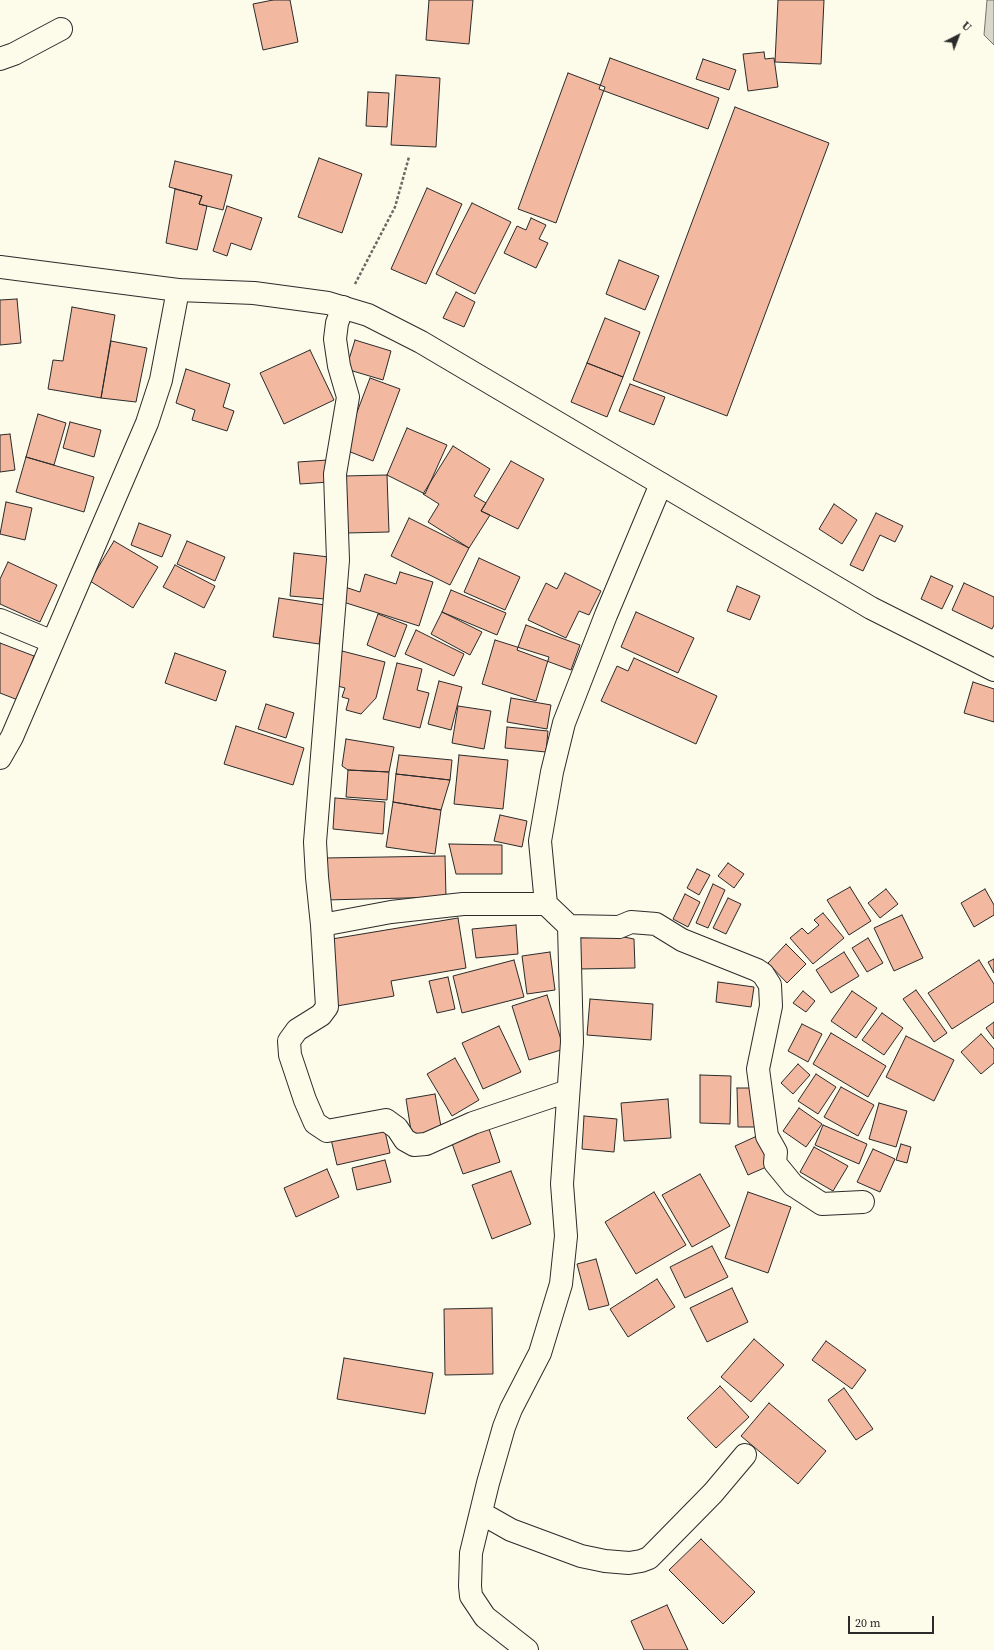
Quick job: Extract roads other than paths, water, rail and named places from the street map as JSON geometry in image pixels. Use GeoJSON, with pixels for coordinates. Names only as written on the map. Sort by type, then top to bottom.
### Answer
{"type":"FeatureCollection","features":[{"type":"Feature","properties":{"kind":"main road"},"geometry":{"type":"LineString","coordinates":[[0,59],[14,54],[62,29]]}},
{"type":"Feature","properties":{"kind":"main road"},"geometry":{"type":"LineString","coordinates":[[0,267],[178,290],[254,293],[343,307],[368,315],[402,331],[872,608],[994,670]]}},
{"type":"Feature","properties":{"kind":"main road"},"geometry":{"type":"LineString","coordinates":[[0,758],[12,737],[147,423],[161,380],[178,290]]}},
{"type":"Feature","properties":{"kind":"main road"},"geometry":{"type":"LineString","coordinates":[[343,307],[337,323],[335,339],[339,366],[348,397],[335,474],[338,560],[315,842],[316,877],[322,925],[327,1006],[321,1015],[297,1030],[289,1041],[290,1055],[305,1100],[315,1122],[327,1131],[350,1128],[386,1120],[397,1128],[405,1140],[414,1145],[426,1144],[473,1122],[568,1091]]}},
{"type":"Feature","properties":{"kind":"main road"},"geometry":{"type":"LineString","coordinates":[[662,484],[606,615],[564,723],[552,772],[540,841],[546,904],[569,926],[619,927],[631,922],[656,924],[682,940],[757,970],[763,974],[770,985],[771,1006],[758,1069],[767,1136],[776,1152],[774,1163],[793,1185],[822,1204],[863,1202]]}},
{"type":"Feature","properties":{"kind":"main road"},"geometry":{"type":"LineString","coordinates":[[0,620],[53,642]]}},
{"type":"Feature","properties":{"kind":"main road"},"geometry":{"type":"LineString","coordinates":[[322,925],[391,912],[463,904],[546,904]]}},
{"type":"Feature","properties":{"kind":"main road"},"geometry":{"type":"LineString","coordinates":[[527,1650],[485,1617],[471,1596],[471,1553],[488,1483],[504,1427],[511,1409],[540,1353],[561,1284],[566,1236],[562,1184],[572,1042],[569,926]]}},
{"type":"Feature","properties":{"kind":"main road"},"geometry":{"type":"LineString","coordinates":[[481,1513],[511,1530],[581,1556],[605,1561],[629,1563],[641,1561],[649,1558],[679,1528],[713,1493],[745,1455]]}}]}
